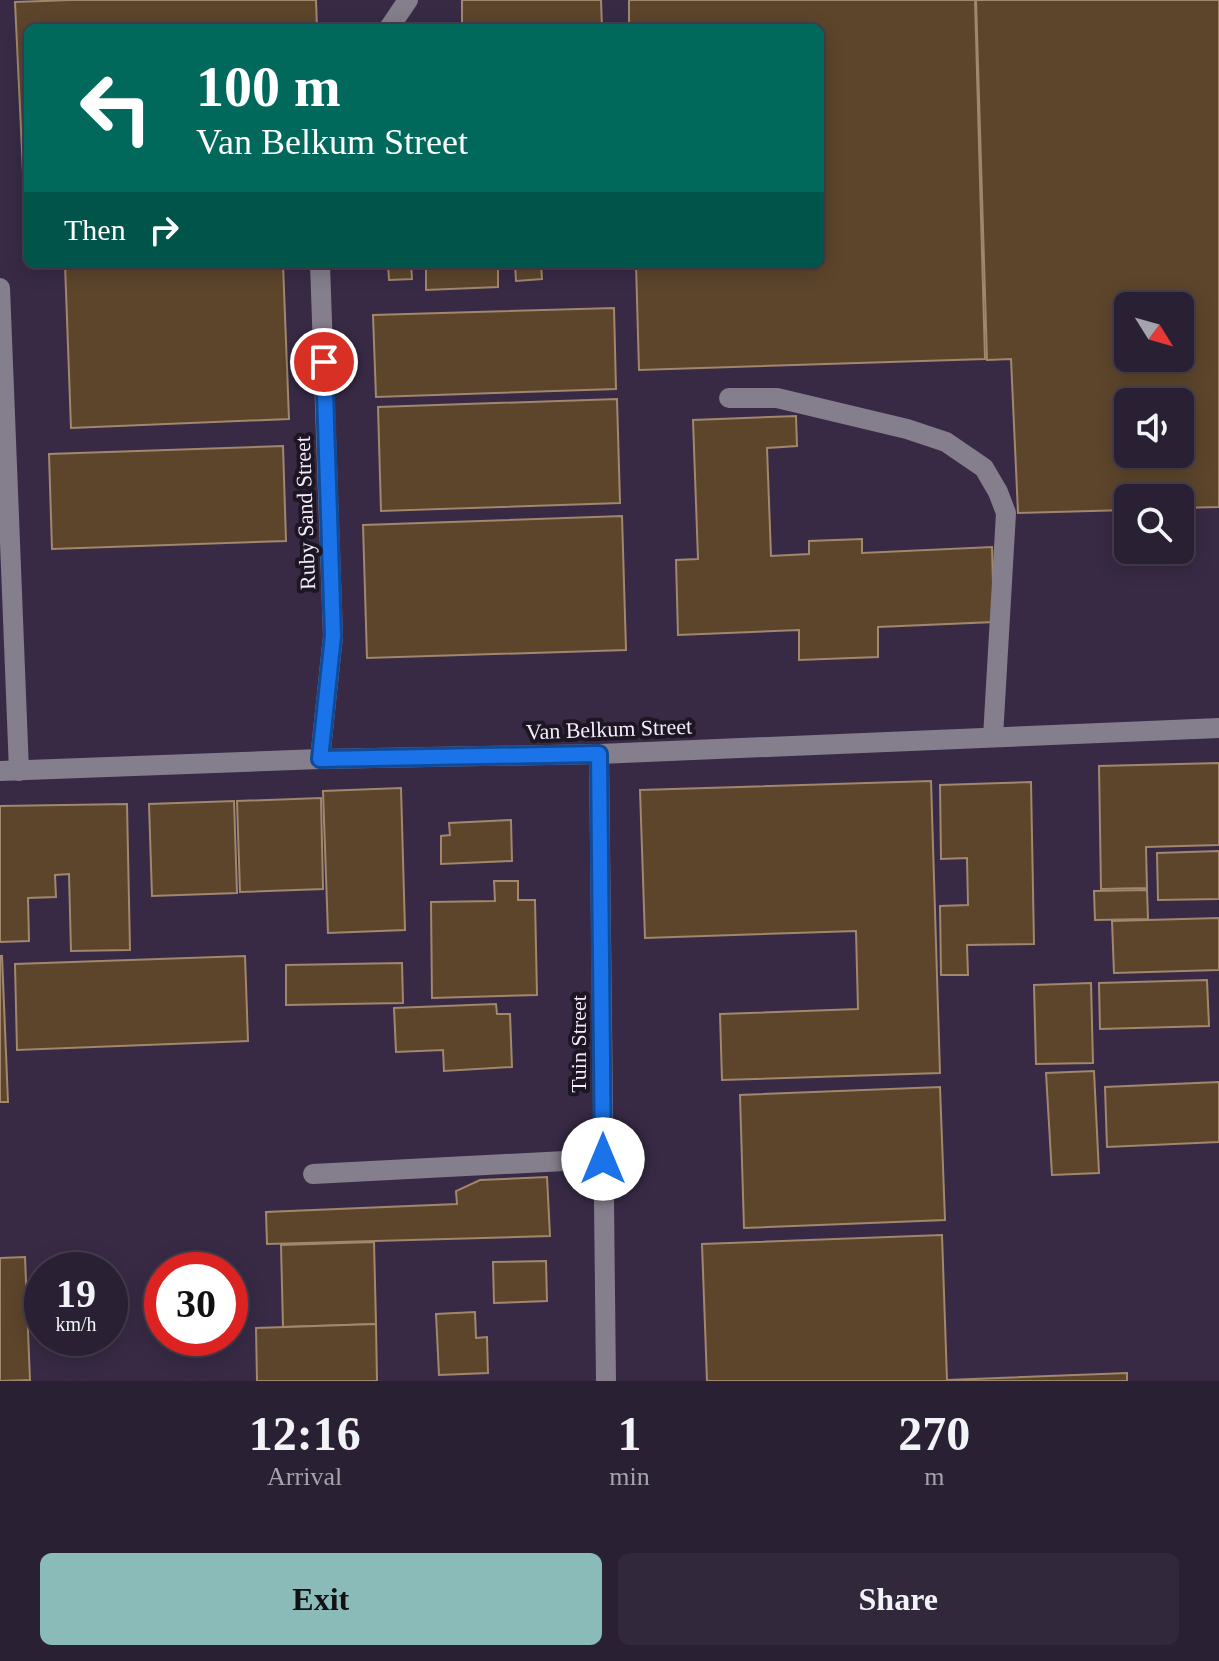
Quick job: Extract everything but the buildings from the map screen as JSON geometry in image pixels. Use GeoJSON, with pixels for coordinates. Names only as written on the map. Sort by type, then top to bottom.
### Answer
{"type":"FeatureCollection","features":[{"type":"Feature","properties":{"kind":"street"},"geometry":{"type":"LineString","coordinates":[[392,24],[408,0]]}},
{"type":"Feature","properties":{"kind":"street","name":"Ruby Sand Street"},"geometry":{"type":"LineString","coordinates":[[320,268],[333,636],[320,759]]}},
{"type":"Feature","properties":{"kind":"street"},"geometry":{"type":"LineString","coordinates":[[0,288],[10,771]]}},
{"type":"Feature","properties":{"kind":"street"},"geometry":{"type":"LineString","coordinates":[[729,398],[777,398],[907,429],[946,442],[984,468],[1006,513],[993,737]]}},
{"type":"Feature","properties":{"kind":"street","name":"Van Belkum Street"},"geometry":{"type":"LineString","coordinates":[[10,771],[320,759],[599,754],[1219,728]]}},
{"type":"Feature","properties":{"kind":"street","name":"Tuin Street"},"geometry":{"type":"LineString","coordinates":[[599,754],[606,1381]]}},
{"type":"Feature","properties":{"kind":"street"},"geometry":{"type":"LineString","coordinates":[[313,1174],[603,1159]]}},
{"type":"Feature","properties":{"kind":"route"},"geometry":{"type":"LineString","coordinates":[[324,362],[333,636],[320,759],[599,754],[603,1159]]}}]}
